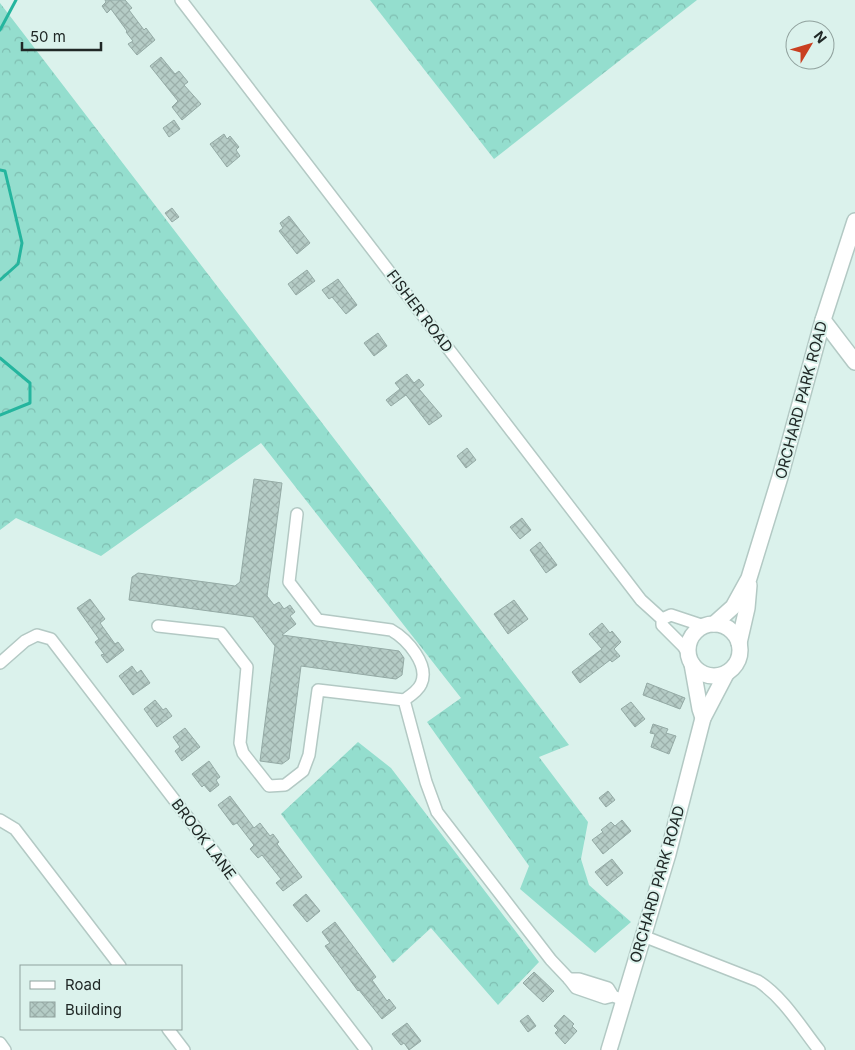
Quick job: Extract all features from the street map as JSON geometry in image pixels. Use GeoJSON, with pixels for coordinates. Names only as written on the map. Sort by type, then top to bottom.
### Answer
{"type":"FeatureCollection","features":[{"type":"Feature","properties":{"kind":"main road","name":"ORCHARD PARK ROAD"},"geometry":{"type":"LineString","coordinates":[[739,643],[750,578],[780,477],[822,320],[855,222]]}},
{"type":"Feature","properties":{"kind":"main road"},"geometry":{"type":"LineString","coordinates":[[822,320],[855,362]]}},
{"type":"Feature","properties":{"kind":"main road","name":"ORCHARD PARK ROAD"},"geometry":{"type":"LineString","coordinates":[[709,625],[733,607],[750,578]]}},
{"type":"Feature","properties":{"kind":"main road"},"geometry":{"type":"LineString","coordinates":[[709,625],[724,626],[731,630],[739,643],[740,653],[738,661],[726,674],[710,676],[701,673],[691,659],[689,643],[693,635],[709,625]]}},
{"type":"Feature","properties":{"kind":"main road","name":"ORCHARD PARK ROAD"},"geometry":{"type":"LineString","coordinates":[[691,659],[703,718]]}},
{"type":"Feature","properties":{"kind":"main road","name":"ORCHARD PARK ROAD"},"geometry":{"type":"LineString","coordinates":[[608,1050],[618,998],[643,936],[668,854],[703,718],[726,674]]}},
{"type":"Feature","properties":{"kind":"street","name":"FISHER ROAD"},"geometry":{"type":"LineString","coordinates":[[181,0],[641,600],[662,619],[662,625],[683,646],[691,659]]}},
{"type":"Feature","properties":{"kind":"street"},"geometry":{"type":"LineString","coordinates":[[158,626],[221,633],[247,667],[240,743],[243,753],[269,786],[285,785],[303,771],[309,755],[318,690],[404,700],[420,687],[423,679],[423,670],[418,656],[400,635],[391,630],[318,620],[289,582],[297,514]]}},
{"type":"Feature","properties":{"kind":"street"},"geometry":{"type":"LineString","coordinates":[[662,619],[671,616],[709,625]]}},
{"type":"Feature","properties":{"kind":"street","name":"BROOK LANE"},"geometry":{"type":"LineString","coordinates":[[0,663],[25,641],[38,635],[51,639],[366,1050]]}},
{"type":"Feature","properties":{"kind":"street"},"geometry":{"type":"LineString","coordinates":[[404,700],[426,782],[437,812],[551,960],[569,979],[580,979],[608,988],[618,998]]}},
{"type":"Feature","properties":{"kind":"street"},"geometry":{"type":"LineString","coordinates":[[0,820],[15,829],[119,965]]}},
{"type":"Feature","properties":{"kind":"street"},"geometry":{"type":"LineString","coordinates":[[643,936],[758,981],[780,999],[819,1050]]}},
{"type":"Feature","properties":{"kind":"street"},"geometry":{"type":"LineString","coordinates":[[169,1030],[184,1050]]}},
{"type":"Feature","properties":{"kind":"street"},"geometry":{"type":"LineString","coordinates":[[0,1043],[5,1050]]}},
{"type":"Feature","properties":{"kind":"green space"},"geometry":{"type":"Polygon","coordinates":[[[370,0],[697,0],[494,159],[370,0]]]}},
{"type":"Feature","properties":{"kind":"green space"},"geometry":{"type":"Polygon","coordinates":[[[0,3],[569,745],[539,757],[588,822],[581,859],[589,885],[631,922],[595,953],[520,889],[529,866],[427,722],[461,698],[261,443],[101,556],[16,518],[0,530],[0,3]]]}},
{"type":"Feature","properties":{"kind":"green space"},"geometry":{"type":"Polygon","coordinates":[[[358,742],[391,768],[539,962],[498,1005],[431,928],[393,963],[281,814],[358,742]]]}},
{"type":"Feature","properties":{"kind":"building"},"geometry":{"type":"Polygon","coordinates":[[[105,0],[125,0],[132,8],[129,10],[144,30],[146,28],[155,40],[137,55],[128,44],[133,41],[127,31],[111,9],[107,13],[102,6],[106,2],[105,0]]]}},
{"type":"Feature","properties":{"kind":"building"},"geometry":{"type":"Polygon","coordinates":[[[161,57],[175,74],[179,71],[188,82],[184,85],[201,104],[182,120],[172,107],[178,101],[150,66],[161,57]]]}},
{"type":"Feature","properties":{"kind":"building"},"geometry":{"type":"Polygon","coordinates":[[[174,120],[180,129],[169,137],[163,128],[174,120]]]}},
{"type":"Feature","properties":{"kind":"building"},"geometry":{"type":"Polygon","coordinates":[[[224,134],[227,139],[230,136],[239,147],[236,150],[240,156],[227,167],[210,144],[224,134]]]}},
{"type":"Feature","properties":{"kind":"building"},"geometry":{"type":"Polygon","coordinates":[[[172,208],[179,217],[172,222],[165,213],[172,208]]]}},
{"type":"Feature","properties":{"kind":"building"},"geometry":{"type":"Polygon","coordinates":[[[289,216],[310,243],[297,254],[279,231],[283,228],[280,223],[289,216]]]}},
{"type":"Feature","properties":{"kind":"building"},"geometry":{"type":"Polygon","coordinates":[[[307,270],[315,281],[296,295],[288,284],[307,270]]]}},
{"type":"Feature","properties":{"kind":"building"},"geometry":{"type":"Polygon","coordinates":[[[338,279],[357,305],[346,314],[332,297],[329,299],[322,290],[338,279]]]}},
{"type":"Feature","properties":{"kind":"building"},"geometry":{"type":"Polygon","coordinates":[[[378,333],[387,346],[374,356],[364,343],[378,333]]]}},
{"type":"Feature","properties":{"kind":"building"},"geometry":{"type":"Polygon","coordinates":[[[407,374],[414,383],[419,379],[424,385],[419,389],[442,416],[429,425],[406,395],[391,406],[386,400],[400,389],[395,383],[407,374]]]}},
{"type":"Feature","properties":{"kind":"building"},"geometry":{"type":"Polygon","coordinates":[[[467,448],[476,460],[466,468],[457,456],[467,448]]]}},
{"type":"Feature","properties":{"kind":"building"},"geometry":{"type":"Polygon","coordinates":[[[254,479],[282,483],[267,596],[274,605],[279,602],[284,609],[290,605],[295,612],[290,616],[296,624],[282,635],[399,651],[404,658],[402,675],[396,679],[301,666],[289,759],[282,764],[260,761],[275,646],[253,617],[129,600],[132,577],[138,573],[235,586],[240,582],[254,479]]]}},
{"type":"Feature","properties":{"kind":"building"},"geometry":{"type":"Polygon","coordinates":[[[522,518],[531,530],[520,539],[510,527],[522,518]]]}},
{"type":"Feature","properties":{"kind":"building"},"geometry":{"type":"Polygon","coordinates":[[[540,542],[557,565],[546,573],[530,550],[540,542]]]}},
{"type":"Feature","properties":{"kind":"building"},"geometry":{"type":"Polygon","coordinates":[[[90,599],[105,619],[100,623],[115,644],[118,642],[124,650],[107,663],[101,655],[104,654],[95,642],[99,639],[77,608],[90,599]]]}},
{"type":"Feature","properties":{"kind":"building"},"geometry":{"type":"Polygon","coordinates":[[[514,600],[528,619],[508,634],[494,614],[514,600]]]}},
{"type":"Feature","properties":{"kind":"building"},"geometry":{"type":"Polygon","coordinates":[[[602,623],[621,642],[614,649],[620,656],[612,662],[610,660],[580,683],[572,672],[602,649],[589,634],[602,623]]]}},
{"type":"Feature","properties":{"kind":"building"},"geometry":{"type":"Polygon","coordinates":[[[132,666],[137,673],[141,670],[150,683],[133,695],[119,676],[132,666]]]}},
{"type":"Feature","properties":{"kind":"building"},"geometry":{"type":"Polygon","coordinates":[[[647,683],[685,698],[680,709],[643,695],[647,683]]]}},
{"type":"Feature","properties":{"kind":"building"},"geometry":{"type":"Polygon","coordinates":[[[155,700],[163,710],[166,708],[172,716],[157,727],[144,709],[155,700]]]}},
{"type":"Feature","properties":{"kind":"building"},"geometry":{"type":"Polygon","coordinates":[[[631,702],[645,719],[635,727],[621,709],[631,702]]]}},
{"type":"Feature","properties":{"kind":"building"},"geometry":{"type":"Polygon","coordinates":[[[653,724],[668,729],[666,733],[676,736],[669,754],[651,747],[655,734],[650,733],[653,724]]]}},
{"type":"Feature","properties":{"kind":"building"},"geometry":{"type":"Polygon","coordinates":[[[185,728],[200,747],[182,761],[175,751],[180,747],[173,737],[185,728]]]}},
{"type":"Feature","properties":{"kind":"building"},"geometry":{"type":"Polygon","coordinates":[[[209,761],[220,777],[216,780],[219,785],[210,792],[204,785],[202,787],[192,774],[209,761]]]}},
{"type":"Feature","properties":{"kind":"building"},"geometry":{"type":"Polygon","coordinates":[[[608,791],[615,800],[606,807],[599,798],[608,791]]]}},
{"type":"Feature","properties":{"kind":"building"},"geometry":{"type":"Polygon","coordinates":[[[230,796],[254,828],[260,823],[270,836],[273,834],[279,842],[277,844],[302,877],[283,891],[276,883],[281,879],[262,855],[258,858],[250,849],[254,845],[237,823],[233,825],[218,805],[230,796]]]}},
{"type":"Feature","properties":{"kind":"building"},"geometry":{"type":"Polygon","coordinates":[[[622,820],[631,831],[603,854],[592,840],[603,832],[601,830],[611,822],[615,826],[622,820]]]}},
{"type":"Feature","properties":{"kind":"building"},"geometry":{"type":"Polygon","coordinates":[[[612,859],[623,873],[607,886],[595,872],[612,859]]]}},
{"type":"Feature","properties":{"kind":"building"},"geometry":{"type":"Polygon","coordinates":[[[306,894],[320,911],[307,922],[293,905],[306,894]]]}},
{"type":"Feature","properties":{"kind":"building"},"geometry":{"type":"Polygon","coordinates":[[[335,922],[376,977],[372,980],[387,1001],[389,999],[396,1008],[382,1019],[358,991],[325,946],[330,943],[322,932],[335,922]]]}},
{"type":"Feature","properties":{"kind":"building"},"geometry":{"type":"Polygon","coordinates":[[[534,972],[554,991],[543,1002],[523,983],[534,972]]]}},
{"type":"Feature","properties":{"kind":"building"},"geometry":{"type":"Polygon","coordinates":[[[528,1015],[536,1026],[528,1032],[520,1021],[528,1015]]]}},
{"type":"Feature","properties":{"kind":"building"},"geometry":{"type":"Polygon","coordinates":[[[564,1015],[574,1024],[572,1026],[577,1031],[565,1044],[555,1033],[558,1030],[554,1026],[564,1015]]]}},
{"type":"Feature","properties":{"kind":"building"},"geometry":{"type":"Polygon","coordinates":[[[407,1023],[421,1041],[409,1050],[404,1043],[401,1045],[392,1034],[407,1023]]]}},
{"type":"Feature","properties":{"kind":"waterway"},"geometry":{"type":"LineString","coordinates":[[0,30],[16,0]]}},
{"type":"Feature","properties":{"kind":"waterway"},"geometry":{"type":"LineString","coordinates":[[0,170],[5,171],[22,243],[18,264],[0,280]]}},
{"type":"Feature","properties":{"kind":"waterway"},"geometry":{"type":"LineString","coordinates":[[0,358],[30,383],[30,403],[0,415]]}}]}
